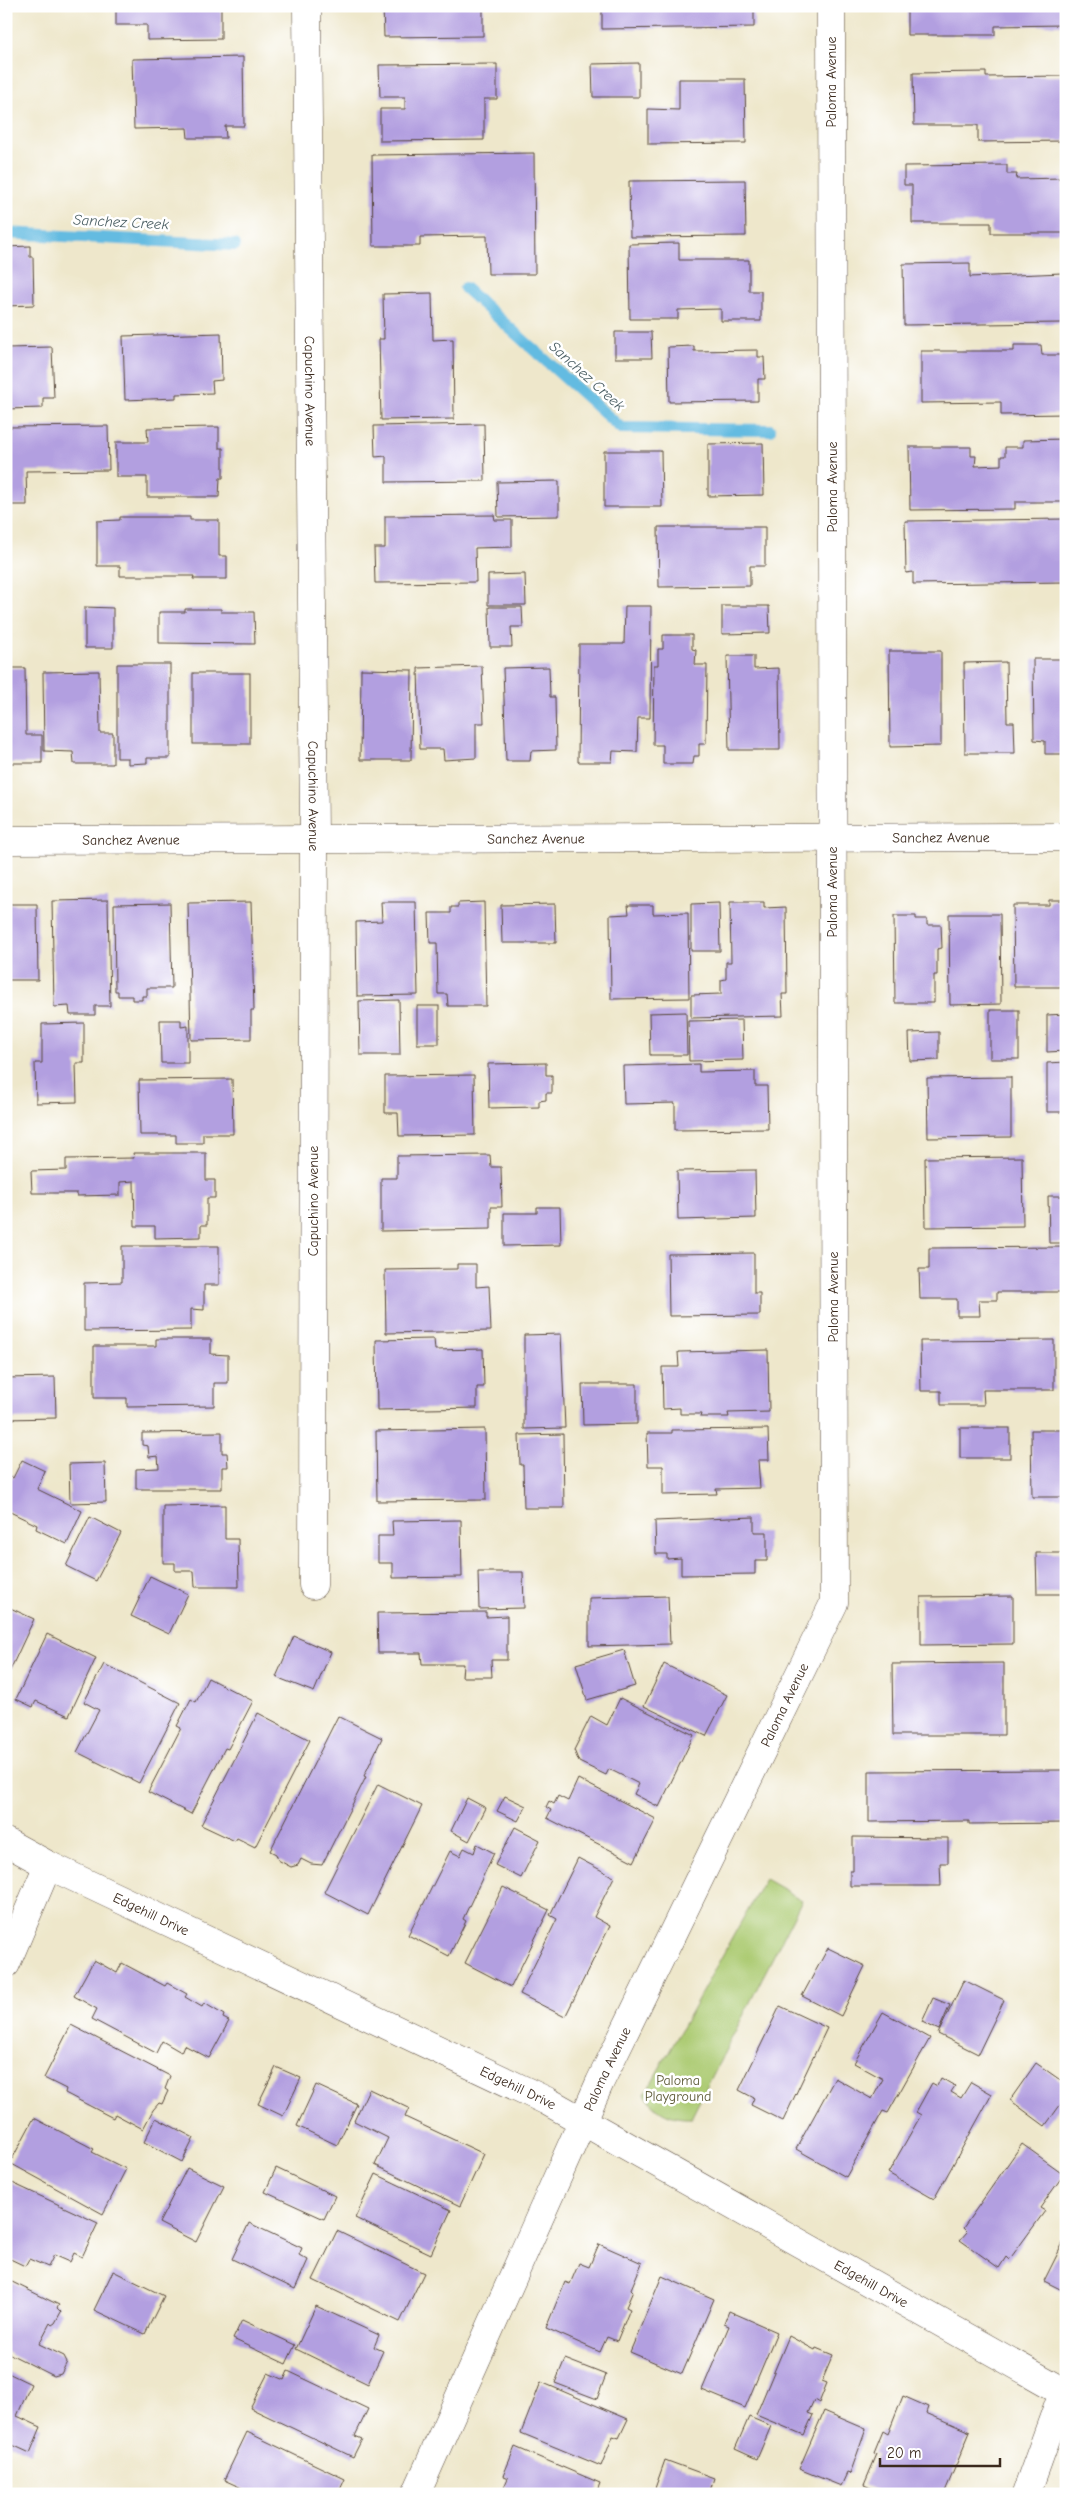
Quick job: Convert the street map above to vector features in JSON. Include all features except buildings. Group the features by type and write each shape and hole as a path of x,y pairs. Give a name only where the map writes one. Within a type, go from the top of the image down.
{"street":[{"name":"Capuchino Avenue","path":"307,6 314,839 312,1585"},
{"name":"Paloma Avenue","path":"416,2494 582,2120 834,1603 831,6"},
{"name":"Sanchez Avenue","path":"6,840 1066,837"},
{"name":"Edgehill Drive","path":"6,1842 48,1865 547,2101 1064,2392"},
{"path":"6,1964 48,1865"},
{"path":"1026,2494 1064,2392"}],"green space":[{"name":"Paloma Playground","path":"765,1879 802,1900 691,2118 677,2117 664,2113 645,2094"}],"waterway":[{"name":"Sanchez Creek","path":"6,233 235,245"},
{"name":"Sanchez Creek","path":"465,288 621,428 770,430"}]}
